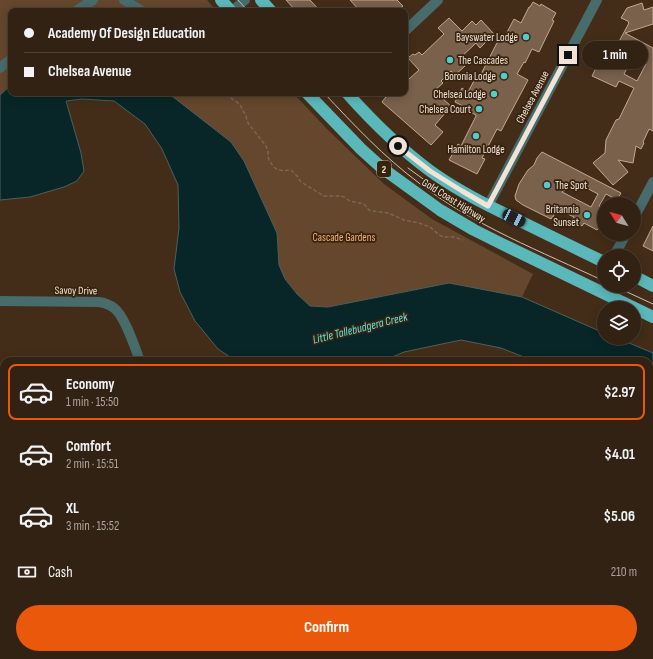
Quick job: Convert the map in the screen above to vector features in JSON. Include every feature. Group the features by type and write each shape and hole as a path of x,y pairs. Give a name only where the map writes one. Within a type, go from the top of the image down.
{"highway":[{"path":"221,0 229,8"},
{"path":"261,0 268,8"},
{"name":"Gold Coast Highway","path":"310,96 361,149 382,168 440,210 474,230 653,317"},
{"name":"Gold Coast Highway","path":"350,96 385,134 446,182 488,206 597,259"},
{"path":"641,280 653,286"}],"street":[{"path":"81,8 93,0"},
{"path":"124,0 137,8"},
{"path":"236,8 245,0"},
{"path":"408,28 438,0"},
{"name":"Chelsea Avenue","path":"488,206 597,0"},
{"path":"0,68 8,61"},
{"path":"641,205 653,182"},
{"name":"Savoy Drive","path":"0,301 99,302 108,304 115,308 123,320 138,357"}],"path":[{"path":"230,96 240,106 248,123 266,146 269,160 272,166 276,169 292,171 301,182 324,196 341,196 350,201 364,204 369,210 388,213 404,220 419,223 430,228 443,237 454,237 463,240"}],"green space":[{"path":"0,0 207,0 214,8 8,8 8,88 0,95"},
{"name":"Cascade Gardens","path":"170,96 296,96 327,129 384,184 432,219 533,274 522,297 449,283 328,307 310,306 297,294 285,279 279,265 277,233"}],"water":[{"name":"Little Tallebudgera Creek","path":"8,88 8,96 172,96 231,142 244,161 277,233 279,265 285,279 297,294 310,306 328,307 449,283 522,297 597,330 597,345 634,345 653,353 653,357 524,357 501,348 461,340 404,352 392,357 230,357 218,349 195,321 180,292 174,269 179,228 178,185 162,149 145,124 114,101 82,99 66,101 81,153 84,171 77,181 64,187 30,197 0,200 0,95"}],"building":[{"path":"286,0 310,0 317,8 293,8"},
{"path":"350,0 397,0 403,6 401,8 357,8"},
{"path":"533,2 540,6 541,4 556,13 552,20 554,21 539,52 532,49 525,63 524,62 517,74 528,80 501,131 497,129 482,158 485,159 477,174 449,160 458,144 461,146 476,116 466,110 467,108 455,102 462,88 468,92 476,77 479,78 499,39 502,42 514,19 521,23"},
{"path":"642,3 644,10 653,7 653,24 625,33 653,48 653,131 649,129 641,149 636,146 633,163 618,160 628,172 613,185 593,163 605,153 606,140 616,120 619,119 634,88 619,81 616,87 592,76 598,64 600,66 611,45 616,47 629,23 621,18 627,8","holes":["633,57 646,64 637,81 624,74"]},
{"path":"449,18 462,31 472,21 476,25 481,20 494,34 480,48 476,43 459,59 465,66 455,75 451,71 441,81 443,83 434,91 451,106 435,125 443,132 431,145 382,102 387,96 408,96 408,78 409,79 419,70 408,58 419,52 422,55 444,34 438,28"},
{"path":"542,152 621,193 619,197 612,197 606,194 604,197 597,197 597,230 584,223 582,226 572,220 574,217 557,209 551,219 516,200 515,196 519,184 528,170 534,165","holes":["575,182 598,194 591,207 562,192"]},
{"path":"653,226 653,251 643,246"}],"tram line":[{"path":"238,0 245,8"},
{"path":"327,96 381,152 440,198 508,237 597,278"},
{"path":"408,168 437,189"},
{"path":"629,293 653,304"}],"place":[{"name":"Bayswater Lodge","path":"526,37"},
{"name":"The Cascades","path":"450,60"},
{"name":"Boronia Lodge","path":"504,76"},
{"name":"Chelsea Lodge","path":"494,94"},
{"name":"Chelsea Court","path":"479,109"},
{"name":"Hamilton Lodge","path":"476,136"},
{"name":"The Spot","path":"547,185"},
{"name":"Britannia Sunset","path":"587,215"}],"route":[{"path":"398,146 430,171 488,206 568,55"}]}
